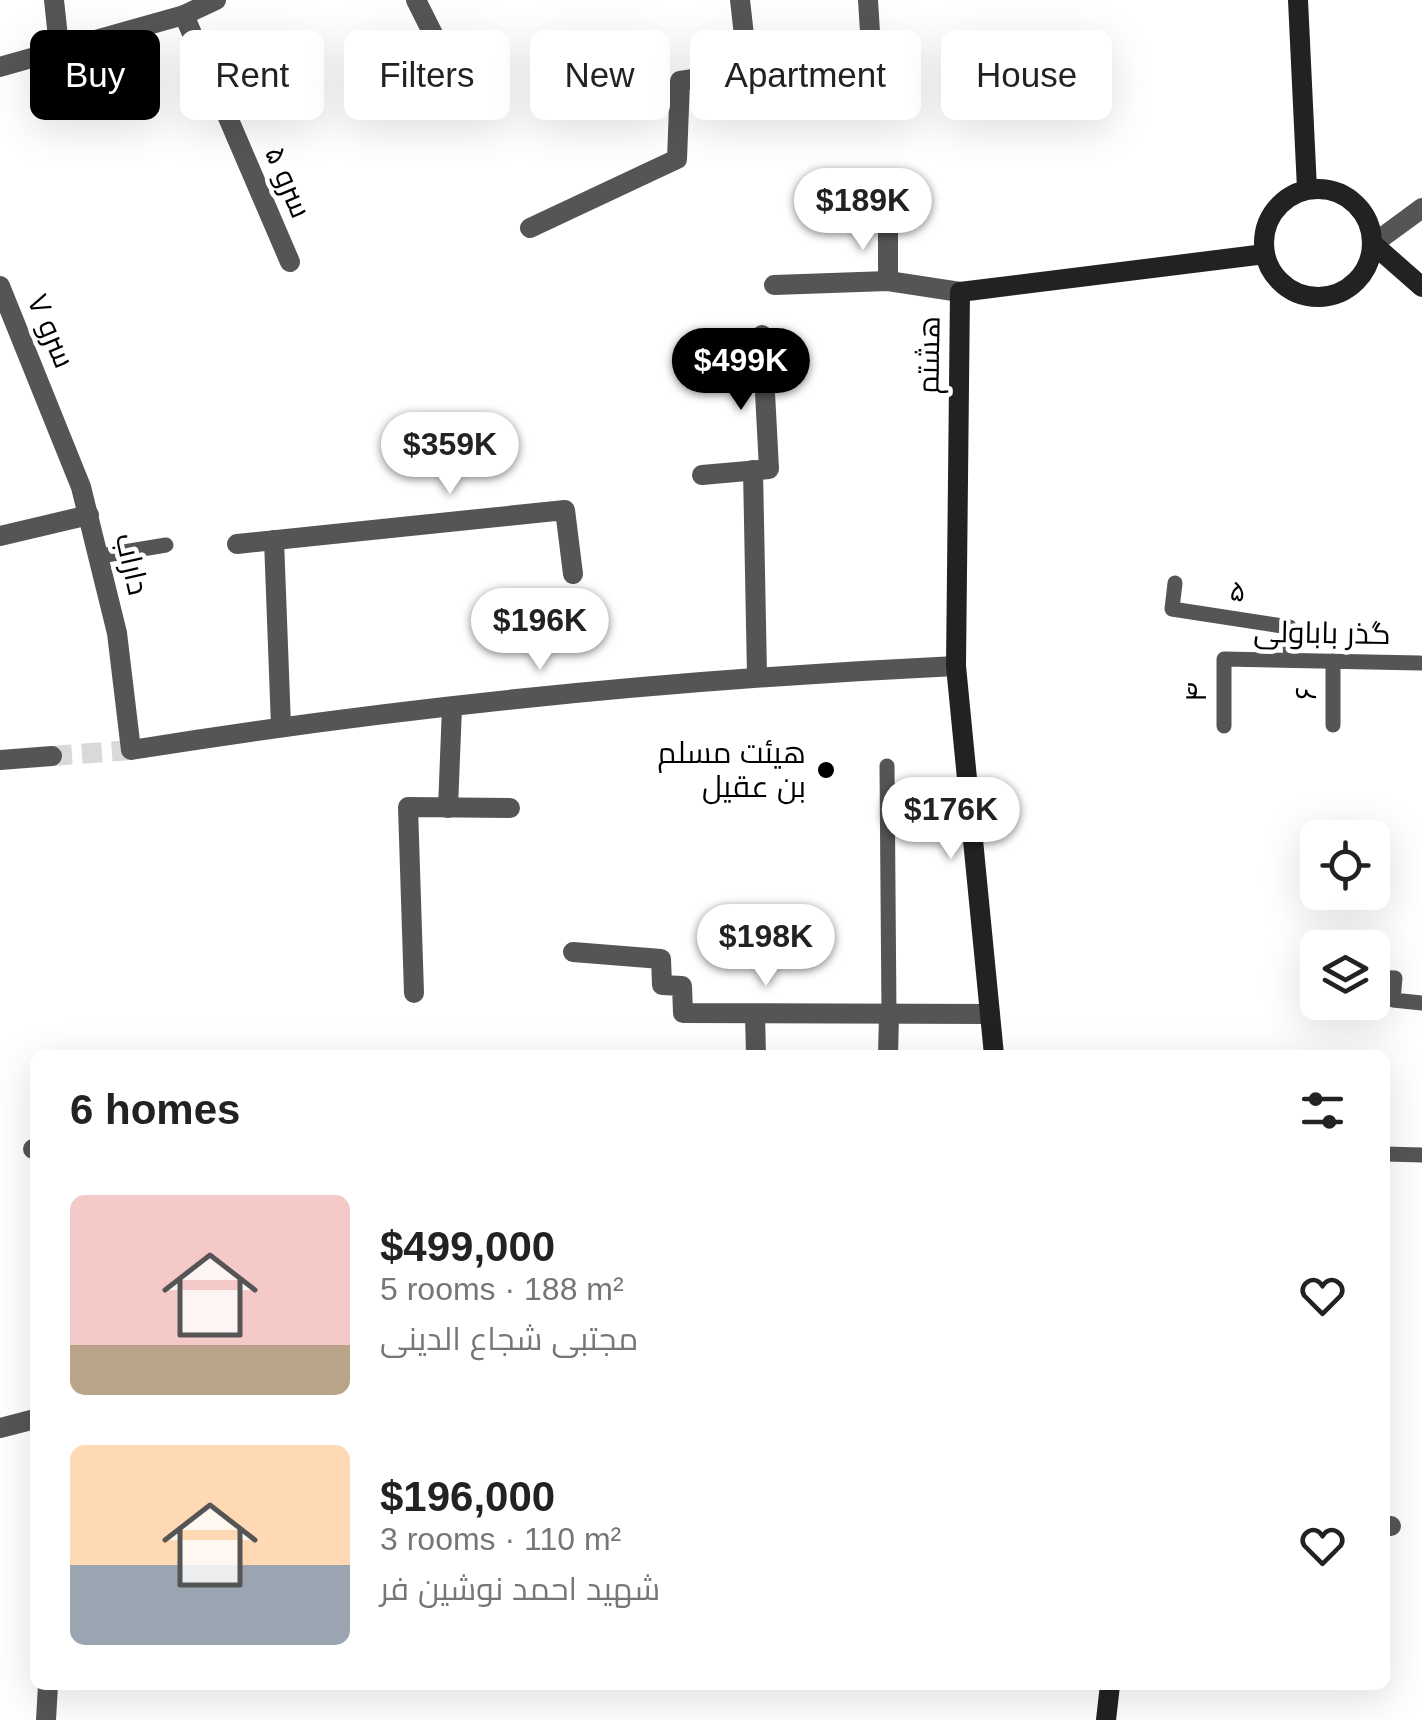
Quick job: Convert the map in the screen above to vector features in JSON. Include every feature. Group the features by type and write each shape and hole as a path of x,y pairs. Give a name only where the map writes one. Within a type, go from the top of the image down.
{"street":[{"path":"54,0 57,30"},
{"path":"125,30 184,15 216,0"},
{"path":"416,0 430,30"},
{"path":"530,228 677,159 680,81 748,71 740,0"},
{"path":"868,0 870,30"},
{"path":"1298,0 1307,190"},
{"name":"سرو ۵","path":"184,15 290,262"},
{"path":"0,67 30,57"},
{"path":"1422,208 1373,244 1357,280 1336,294 1323,296 1286,286 1265,254 1264,237 1278,206 1307,190 1321,188 1347,197 1366,217 1373,244 1422,287"},
{"path":"888,225 888,281"},
{"name":"هشتم","path":"994,1050 956,666 960,292 1265,254"},
{"path":"774,285 888,281 960,292"},
{"name":"سرو ۷","path":"0,286 47,398"},
{"path":"702,475 769,470 762,335"},
{"name":"داراب","path":"47,398 100,556 117,633 131,750 280,726"},
{"path":"753,470 757,675"},
{"path":"237,544 566,510 573,574"},
{"path":"0,536 89,515"},
{"path":"274,540 280,726 757,675 956,666"},
{"path":"448,808 452,707"},
{"path":"0,760 52,756"},
{"path":"414,993 408,807 510,808"},
{"path":"573,952 661,959 662,985 682,986 683,1014 990,1014"},
{"path":"756,1014 756,1050"},
{"path":"888,1050 889,1014"},
{"path":"0,1428 30,1420"},
{"path":"46,1720 48,1690"},
{"path":"1106,1720 1109,1690"}],"lane":[{"path":"100,556 166,544"},
{"name":"۵","path":"1175,583 1172,609 1289,626 1290,660"},
{"name":"گذر باباولی","path":"1224,659 1420,663"},
{"name":"۴","path":"1224,659 1224,726"},
{"name":"۶","path":"1333,661 1333,726"},
{"path":"887,766 889,1014"},
{"path":"1390,978 1395,978 1393,1000 1422,1003"},
{"path":"1390,1154 1422,1155"}],"tunnel":[{"path":"52,756 131,750"}],"place":[{"name":"هیئت مسلم بن عقیل","path":"826,770"}]}
